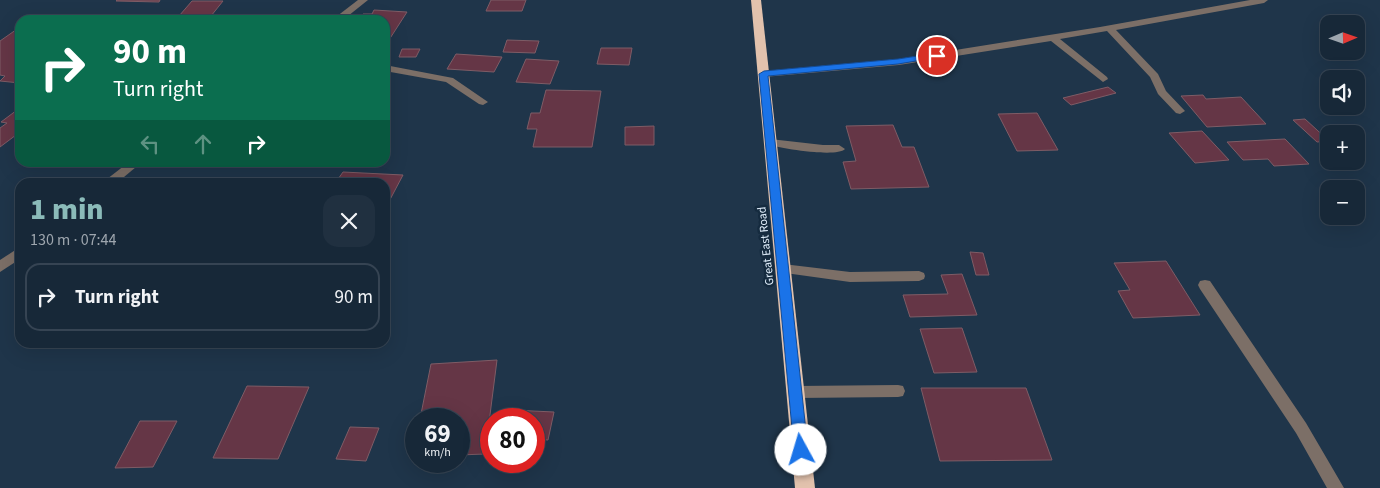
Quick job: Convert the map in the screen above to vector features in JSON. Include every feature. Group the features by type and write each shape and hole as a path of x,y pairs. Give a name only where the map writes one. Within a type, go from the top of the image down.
{"highway":[{"name":"Great East Road","path":"756,0 805,488"}],"street":[{"path":"343,15 364,0"},
{"path":"764,74 898,62 1109,28 1261,0"},
{"path":"1109,28 1154,76 1162,92 1180,111"},
{"path":"1052,37 1103,79"},
{"path":"390,69 449,80 483,102"},
{"path":"770,142 822,149 839,149"},
{"path":"116,178 130,167"},
{"path":"0,267 15,256"},
{"path":"783,269 850,277 919,276"},
{"path":"1205,285 1301,428 1336,488"},
{"path":"796,392 898,391"}],"building":[{"path":"117,0 160,0 159,2"},
{"path":"491,0 526,0 522,11 486,11"},
{"path":"192,1 223,1 212,15 180,15"},
{"path":"374,10 407,12 390,38 390,15 362,15 372,14"},
{"path":"15,30 15,82 0,81 5,76 0,75 0,41"},
{"path":"507,40 539,41 535,53 503,52"},
{"path":"601,48 632,48 629,65 597,64"},
{"path":"402,49 420,49 416,57 399,57"},
{"path":"456,54 502,57 494,72 447,69"},
{"path":"526,59 559,61 550,84 516,82"},
{"path":"1108,87 1116,93 1071,105 1063,98"},
{"path":"546,90 601,91 592,147 533,147 537,129 527,129 531,113 540,113"},
{"path":"1203,95 1206,99 1241,97 1266,124 1207,127 1181,96"},
{"path":"15,112 15,136 0,147 0,128 7,123 1,122"},
{"path":"1037,113 1058,150 1017,151 998,114"},
{"path":"1305,119 1320,133 1320,142 1317,142 1293,120"},
{"path":"893,125 902,147 914,147 929,187 851,189 843,162 856,161 846,126"},
{"path":"654,126 654,145 625,145 625,127"},
{"path":"1202,131 1229,160 1195,163 1169,133"},
{"path":"1285,139 1309,164 1274,166 1268,159 1243,160 1227,142"},
{"path":"343,172 403,175 390,200 390,178 339,178"},
{"path":"970,252 983,253 989,275 976,275"},
{"path":"1166,261 1200,315 1133,318 1118,291 1130,290 1114,263"},
{"path":"962,274 977,315 910,317 903,295 948,294 941,275"},
{"path":"962,328 977,372 934,373 920,329"},
{"path":"497,360 491,408 480,408 480,454 470,455 470,408 422,408 431,364"},
{"path":"247,386 309,387 278,459 213,458"},
{"path":"921,388 1026,388 1052,460 940,461"},
{"path":"545,412 554,412 548,440 545,440"},
{"path":"140,421 177,421 153,467 115,468"},
{"path":"350,427 379,428 366,461 336,459"}],"route":[{"path":"801,450 764,74 898,62 937,56"}]}
